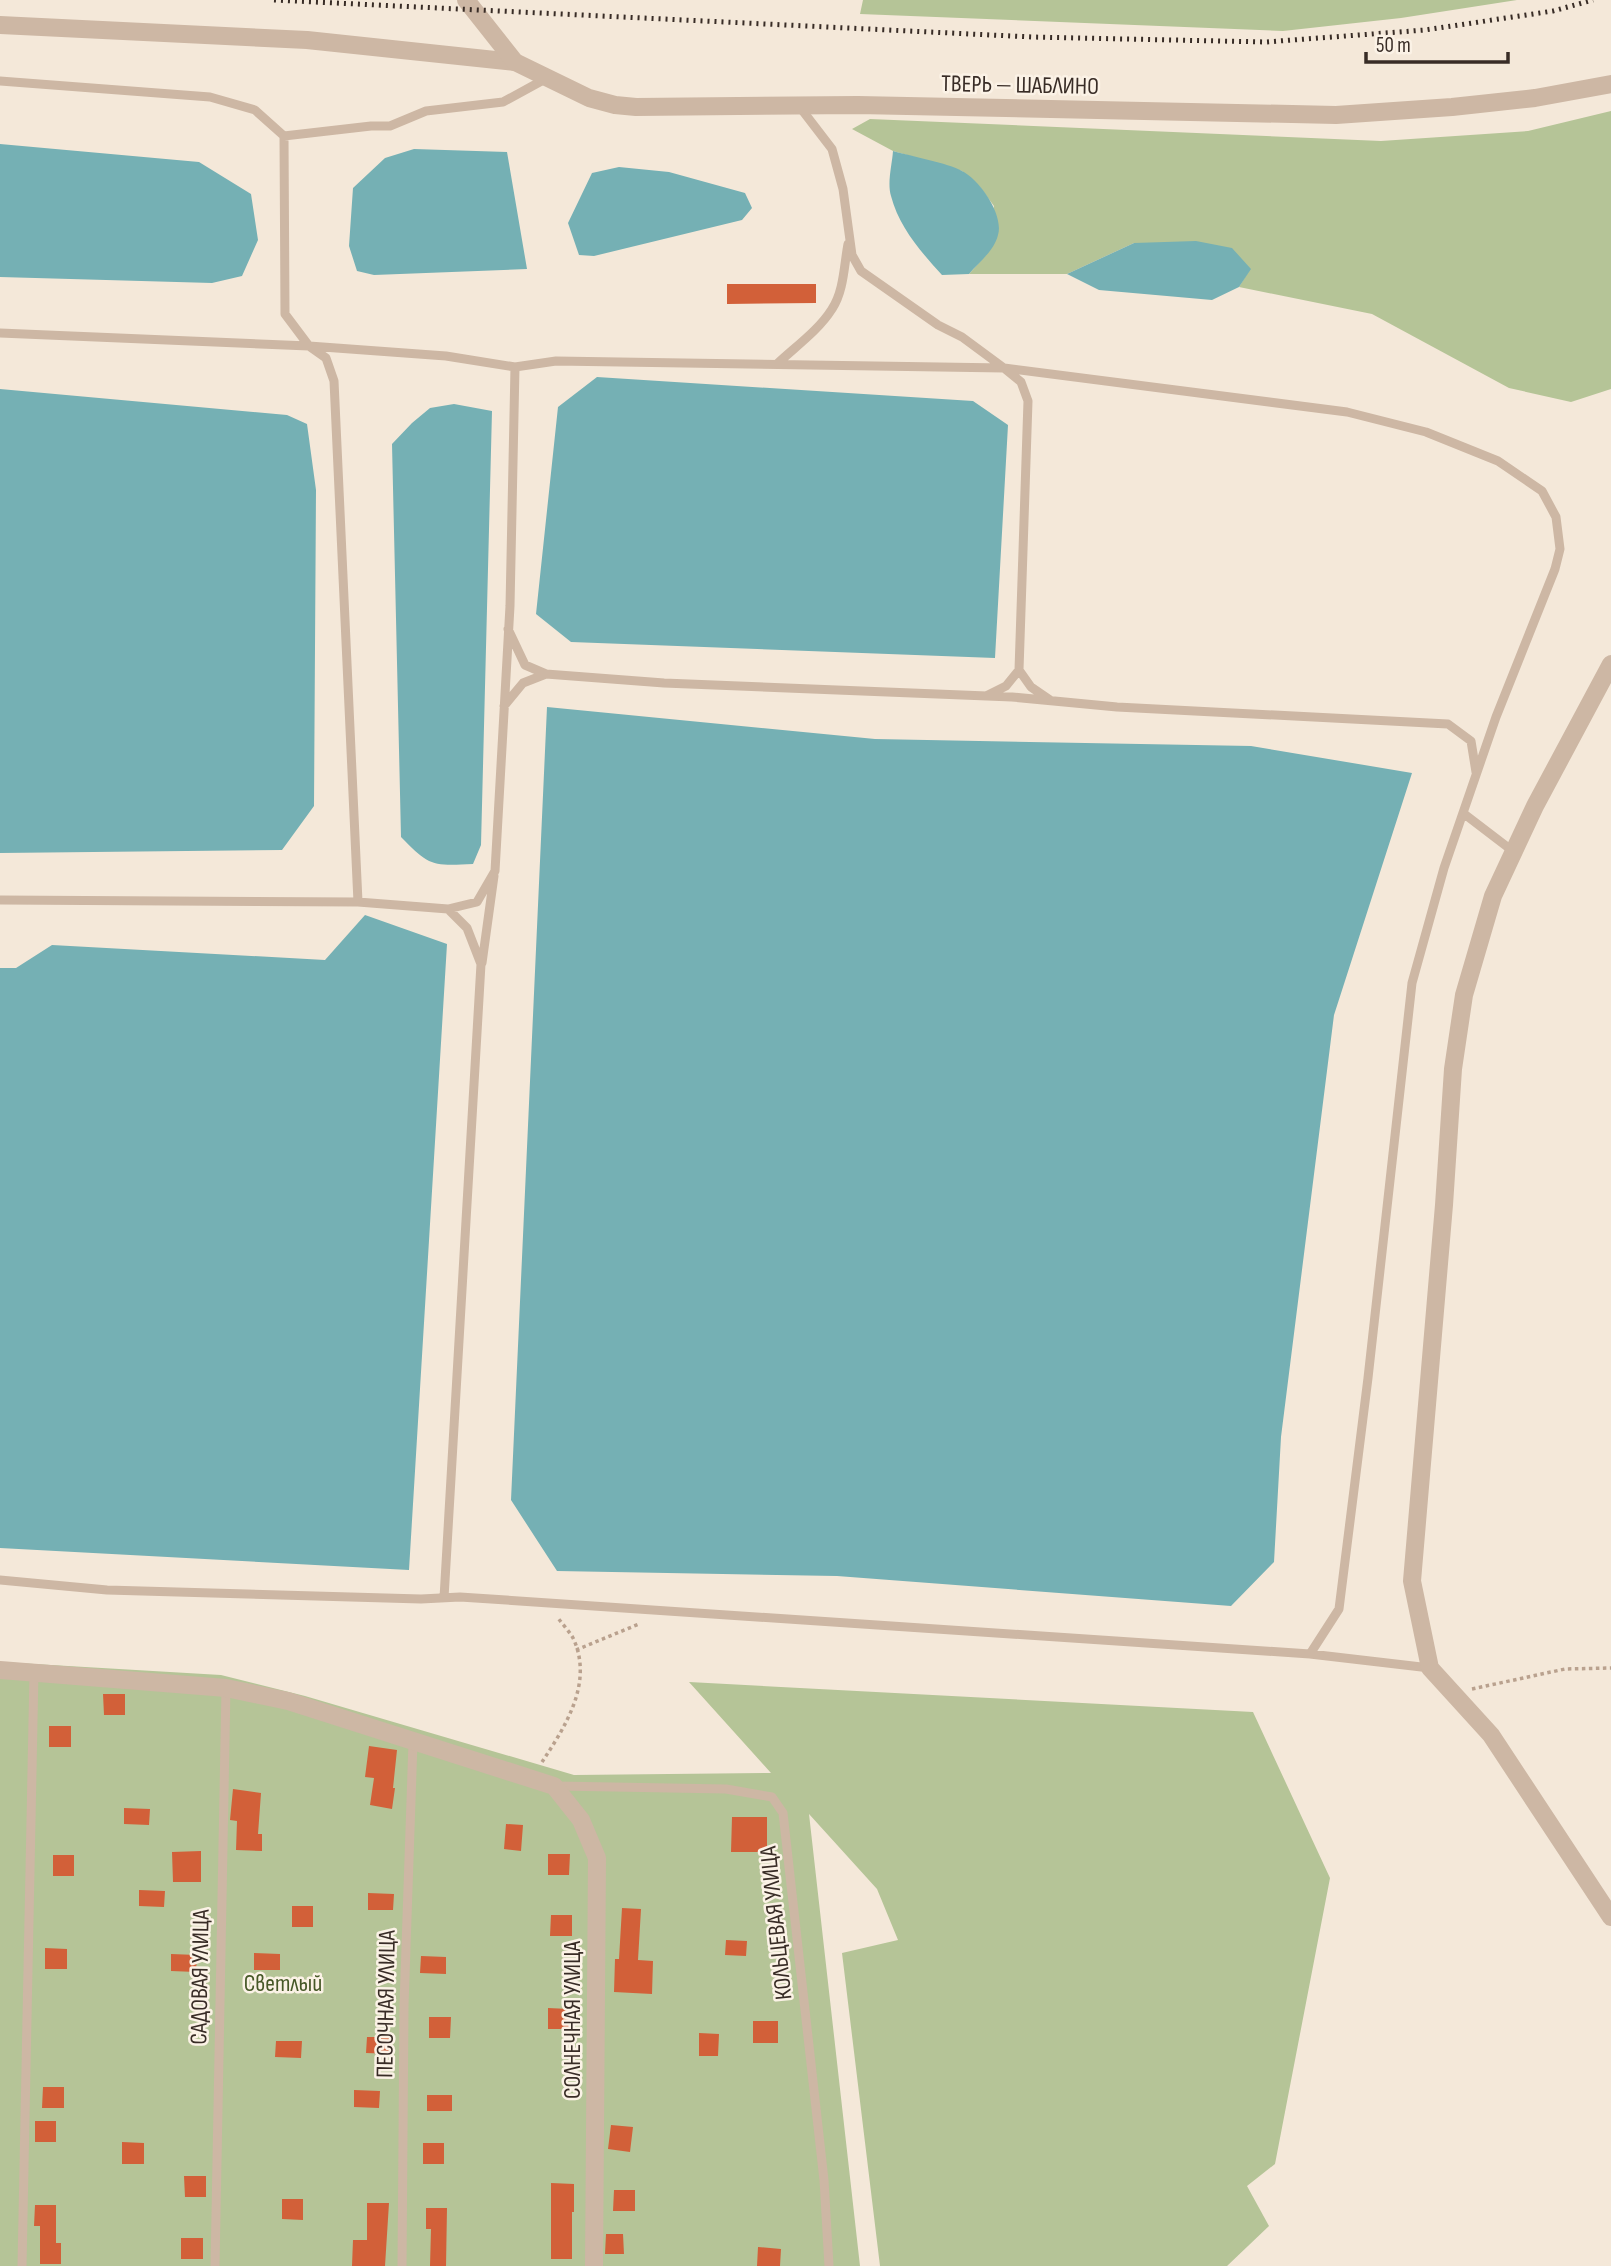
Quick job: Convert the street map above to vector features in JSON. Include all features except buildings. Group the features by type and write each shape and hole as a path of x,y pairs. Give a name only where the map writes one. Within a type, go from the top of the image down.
{"street":[{"name":"ТВЕРЬ — ШАБЛИНО","path":"466,0 515,62 589,98 615,105 690,108 858,105 1335,115 1452,107 1546,96 1611,84"},
{"path":"0,25 307,40 515,62"},
{"path":"1611,664 1535,806 1493,896 1464,995 1453,1069 1412,1581 1430,1668 1491,1735 1611,1917"},
{"path":"0,1670 226,1688 288,1701 554,1786"},
{"name":"СОЛНЕЧНАЯ УЛИЦА","path":"554,1786 582,1820 597,1858 594,2266"}],"lane":[{"path":"284,136 390,126 426,111 503,102 547,78"},
{"path":"0,81 210,97 255,110 284,136 285,314 309,346 326,358 334,381 358,902"},
{"path":"799,106 832,149 842,189 852,255 861,271 1004,368 1021,382 1028,401 1018,670 1006,686 986,696"},
{"path":"777,364 808,337 833,308 842,282 849,235"},
{"path":"0,333 309,346 446,356 515,367 556,361 1004,368 1347,412 1426,432 1498,461 1542,491 1556,517 1560,549 1555,569 1476,774 1444,868 1412,983 1339,1609 1311,1654"},
{"path":"444,1598 481,964 495,871 508,629 515,367"},
{"path":"508,629 525,664 546,674 664,683 986,696 1117,707 1448,724 1471,741 1476,774"},
{"path":"1018,670 1031,687 1051,701"},
{"path":"503,708 523,683 546,674"},
{"path":"1463,813 1514,852"},
{"path":"0,900 358,902 448,909 477,902 495,871"},
{"path":"448,909 467,928 481,964"},
{"path":"0,1580 107,1590 547,1603 1311,1654 1430,1668"},
{"path":"22,2266 34,1672"},
{"name":"САДОВАЯ УЛИЦА","path":"215,2266 226,1688"},
{"name":"ПЕСОЧНАЯ УЛИЦА","path":"402,2266 404,2007 413,1742"},
{"name":"КОЛЬЦЕВАЯ УЛИЦА","path":"554,1786 726,1788 772,1797 783,1813 824,2180 829,2266"}],"path":[{"path":"531,1779 566,1725 582,1676 574,1640 547,1603"},
{"path":"576,1650 671,1611"},
{"path":"1453,1693 1565,1669 1611,1668"}],"green space":[{"path":"863,0 1517,0 1401,18 1283,31 860,14"},
{"path":"1611,111 1611,389 1571,402 1509,388 1372,314 1239,287 1250,269 1134,243 1067,274 969,274 986,255 994,206 980,187 962,171 893,151 852,129 870,119 1381,141 1528,131"},
{"name":"Светлый","path":"0,1662 221,1675 305,1696 574,1775 771,1773 689,1682 1253,1712 1330,1878 1275,2164 1247,2186 1269,2226 1227,2266 880,2266 842,1953 898,1940 877,1889 809,1814 860,2266 0,2266"}],"water":[{"path":"0,144 199,162 251,194 258,240 242,276 212,283 0,277"},
{"path":"414,149 507,152 527,269 374,275 357,271 349,246 353,188 385,158"},
{"path":"893,151 962,171 976,182 989,199 997,218 998,235 990,251 969,274 942,275 905,229 890,191"},
{"path":"619,167 669,172 745,193 752,208 742,220 594,256 579,255 568,223 592,173"},
{"path":"1196,241 1232,248 1251,269 1239,287 1212,300 1099,290 1067,274 1134,243"},
{"path":"597,377 973,401 1008,425 995,658 571,642 536,614 558,407"},
{"path":"0,389 287,415 307,424 316,490 314,806 282,850 0,853"},
{"path":"454,404 492,411 481,845 473,864 448,865 425,859 401,837 392,444 430,408"},
{"path":"547,707 875,739 1251,746 1412,773 1334,1015 1281,1437 1274,1562 1231,1606 837,1576 557,1571 511,1500"},
{"path":"365,915 447,944 409,1570 0,1548 0,968 16,968 52,945 325,960"}],"railway":[{"path":"274,0 1032,37 1266,42 1425,30 1553,11 1593,0"}]}
